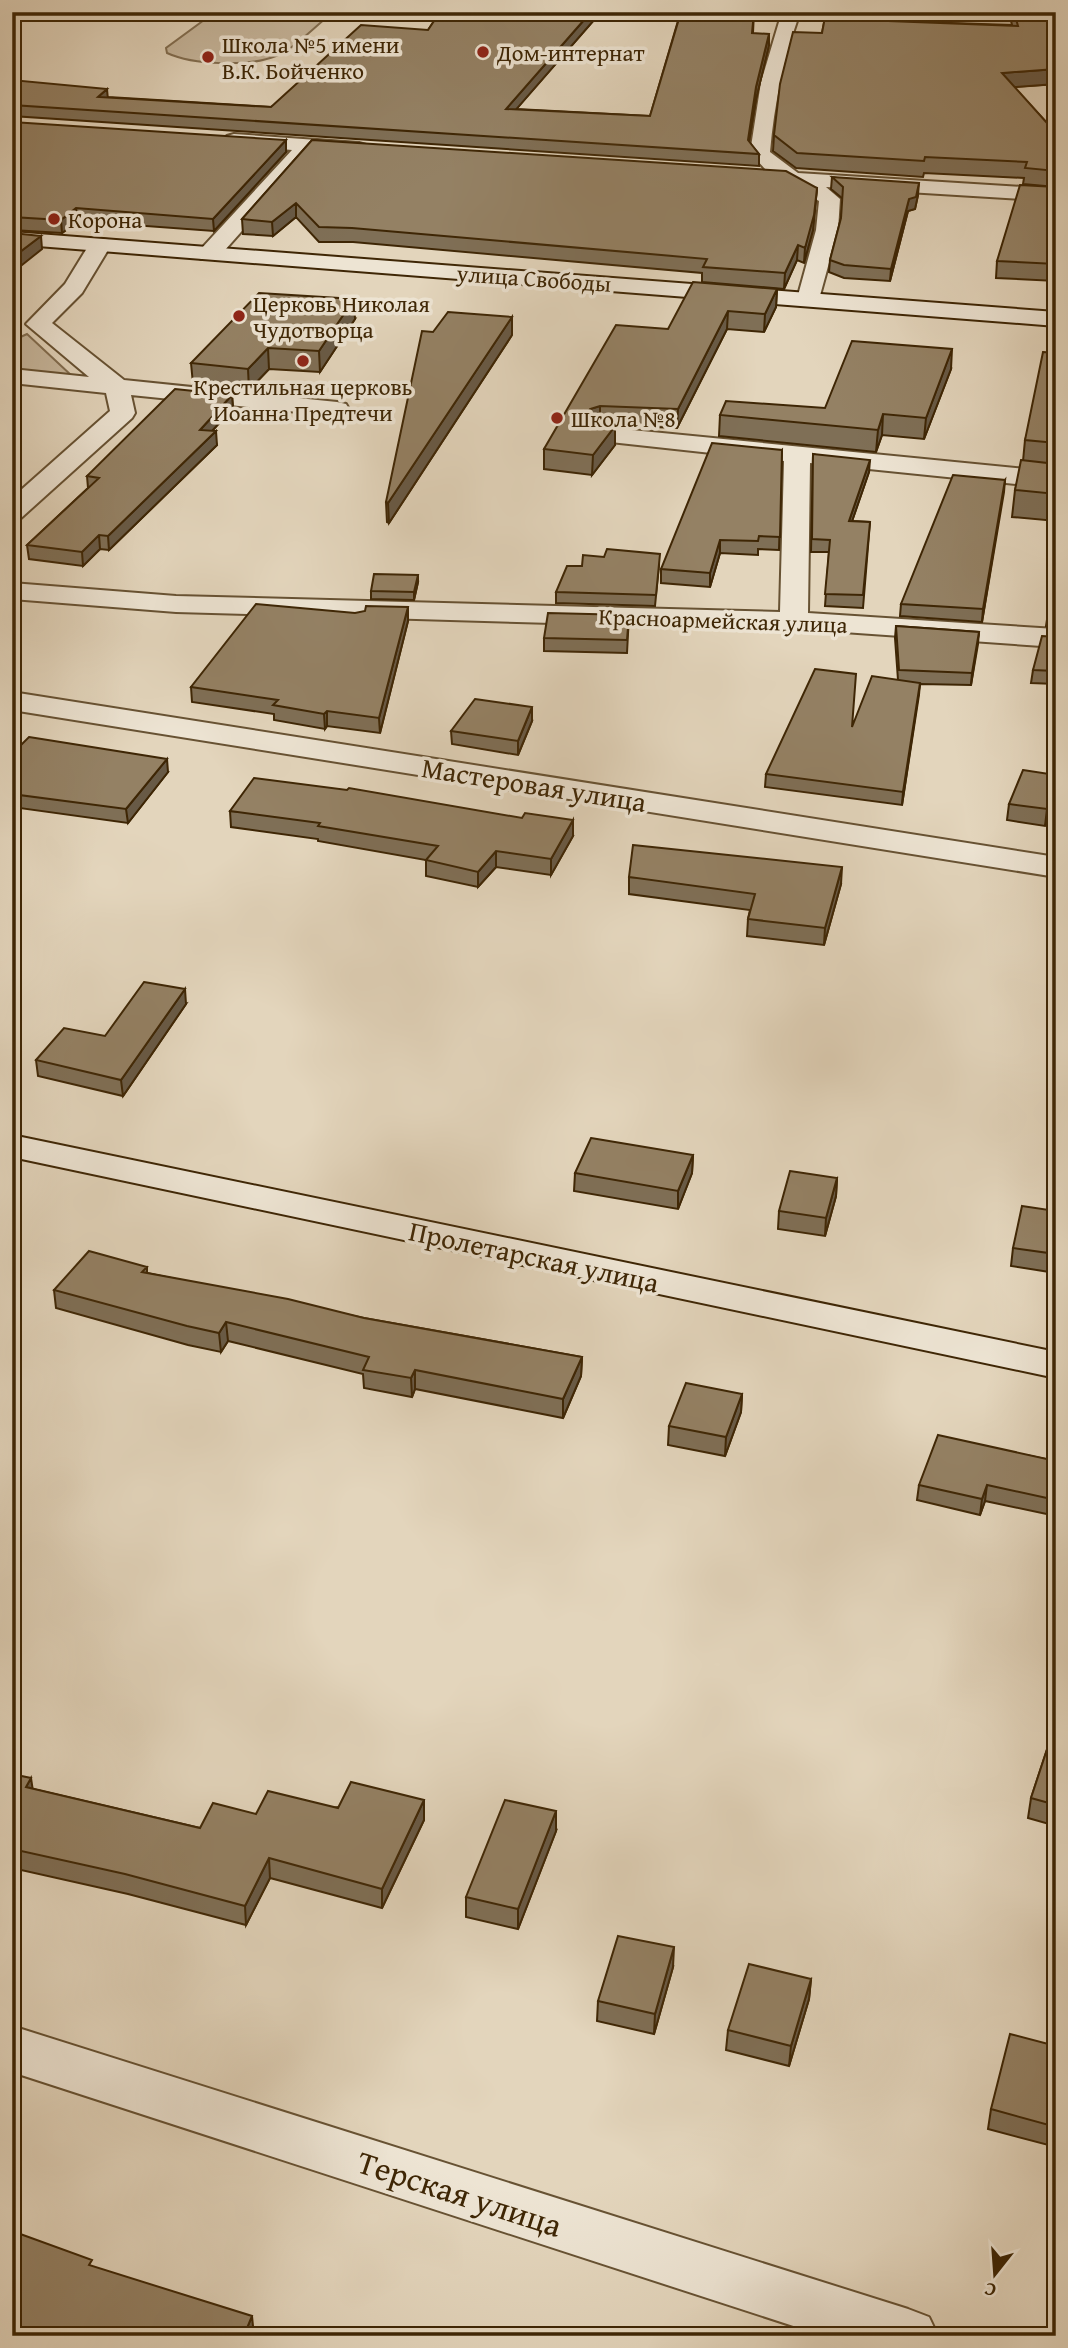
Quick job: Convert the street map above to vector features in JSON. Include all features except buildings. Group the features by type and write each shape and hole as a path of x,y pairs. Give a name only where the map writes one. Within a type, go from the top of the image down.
{"street":[{"path":"791,12 776,54 766,99 760,153 769,166 789,179 816,188 830,199 827,230 808,299"},
{"path":"214,139 372,150"},
{"path":"209,254 307,145"},
{"path":"733,175 1056,195"},
{"name":"улица Свободы","path":"12,238 1056,319"},
{"path":"12,512 123,413 116,386 30,327 74,288 100,245"},
{"path":"12,376 337,409"},
{"path":"601,435 1056,480"},
{"path":"794,621 797,454"},
{"name":"Красноармейская улица","path":"12,591 176,604 794,621 1056,638"},
{"name":"Мастеровая улица","path":"12,701 1056,867"},
{"name":"Пролетарская улица","path":"12,1146 1056,1365"},
{"name":"Терская улица","path":"12,2049 908,2336"}],"shaded area":[{"path":"215,12 333,12 290,48 265,60 206,62 167,53 166,48"},
{"path":"927,12 1031,12 1034,32 928,30"},
{"path":"27,334 72,376 12,370 12,341"}],"place":[{"name":"Дом-интернат","path":"483,52"},
{"name":"Школа №5 имени В.К. Бойченко","path":"208,57"},
{"name":"Корона","path":"54,219"},
{"name":"Церковь Николая Чудотворца","path":"239,316"},
{"name":"Крестильная церковь Иоанна Предтечи","path":"303,361"},
{"name":"Школа №8","path":"557,418"}]}
